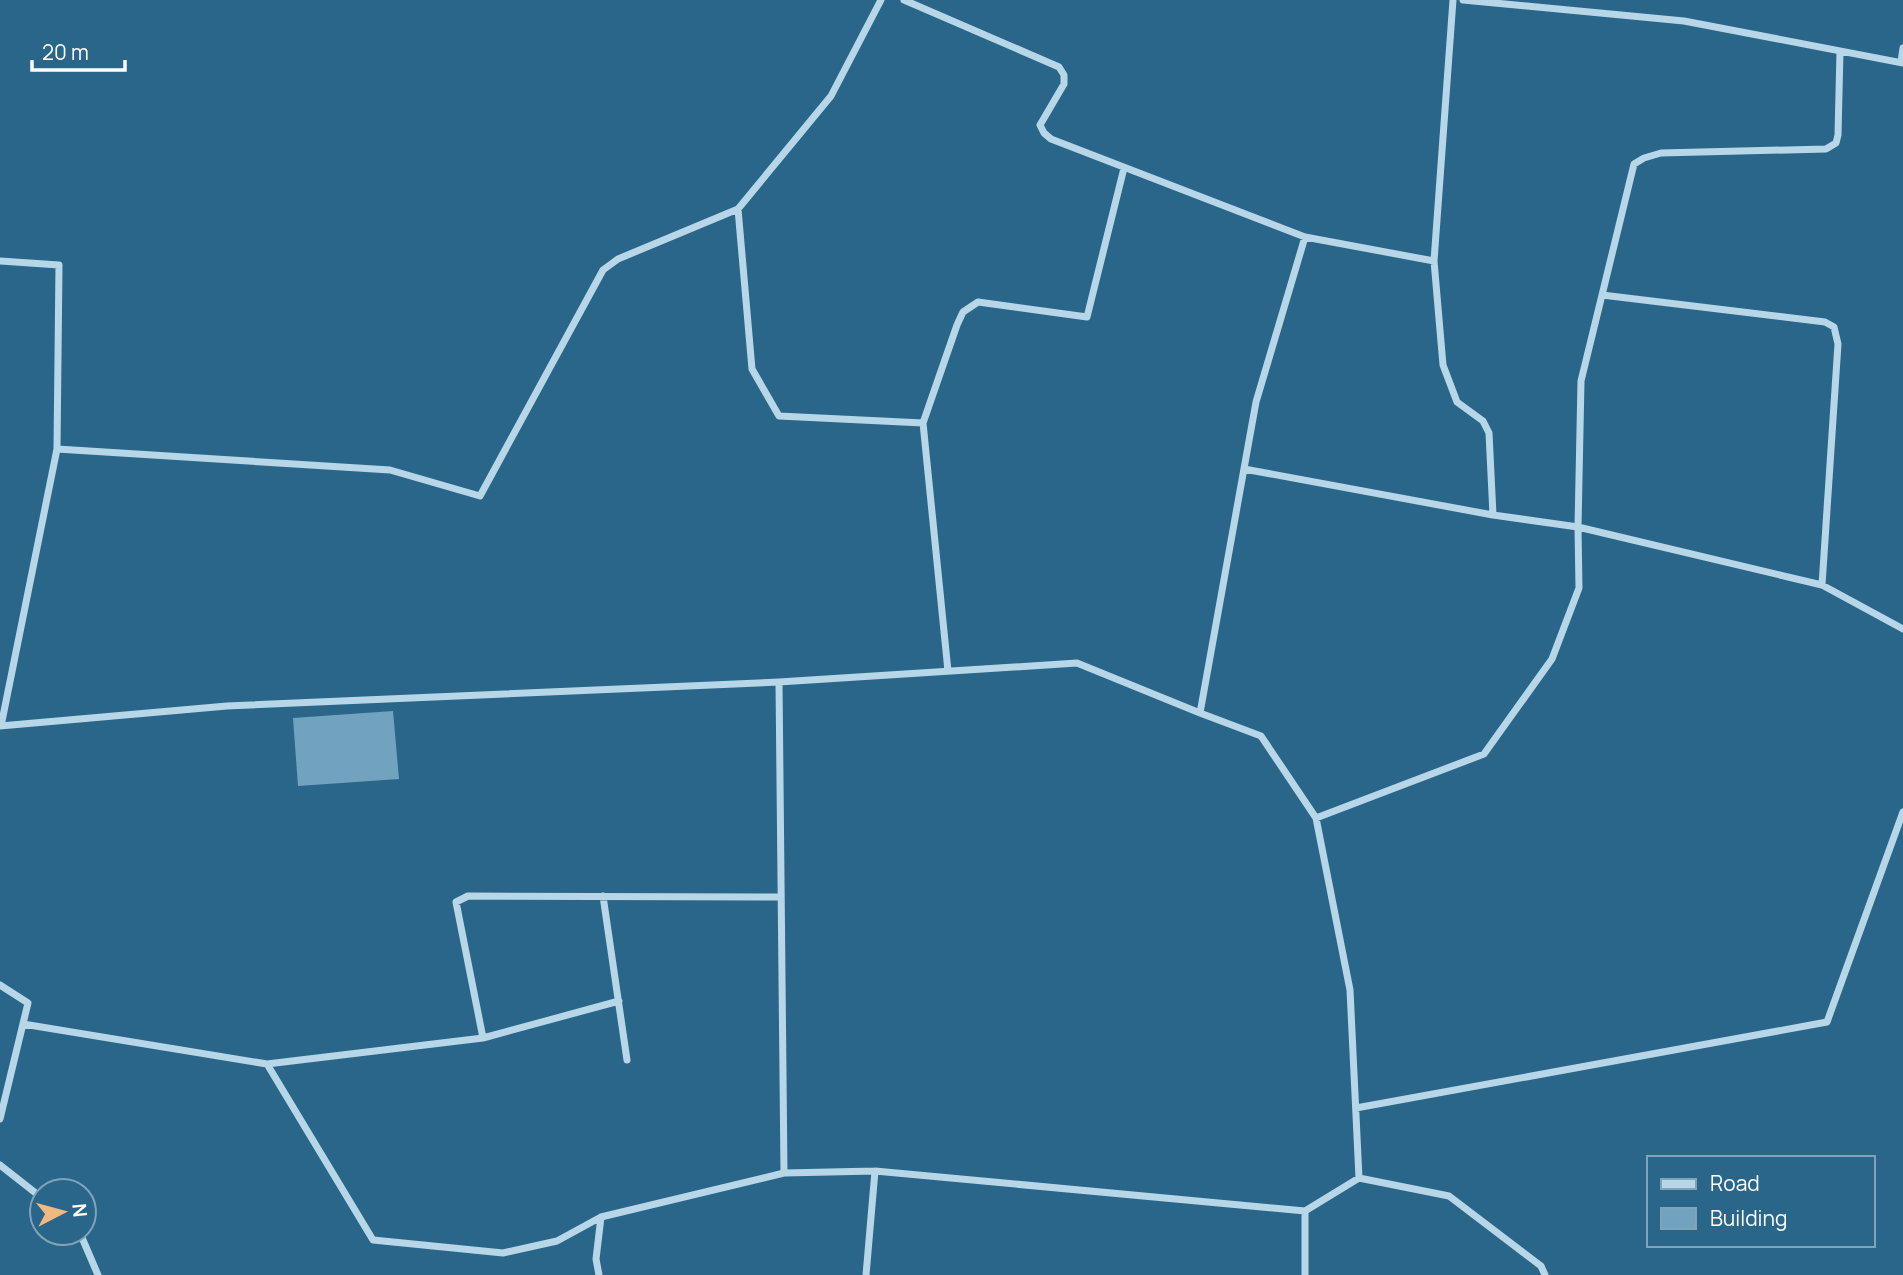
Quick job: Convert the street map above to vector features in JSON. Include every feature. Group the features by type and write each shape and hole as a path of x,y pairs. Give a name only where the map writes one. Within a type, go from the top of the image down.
{"street":[{"path":"57,449 390,470 480,496 603,270 618,259 738,209 831,96 881,0"},
{"path":"904,0 1059,67 1064,75 1064,84 1040,125 1051,139 1305,237 1434,261"},
{"path":"1453,0 1434,261 1443,365 1457,402 1483,421 1489,433 1493,515"},
{"path":"1463,0 1684,21 1902,62 1903,48"},
{"path":"1316,818 1485,754 1552,659 1579,588 1581,381 1634,164 1661,153 1826,149 1836,143 1838,135 1840,51"},
{"path":"948,671 923,423 963,312 978,302 1087,317 1124,167"},
{"path":"738,209 752,369 779,416 923,423"},
{"path":"1200,713 1256,402 1305,237"},
{"path":"0,261 59,265 57,449 0,726 227,706 779,682 1077,663 1261,736 1316,818 1350,990 1359,1178"},
{"path":"1602,295 1825,322 1834,327 1838,344 1822,585"},
{"path":"1244,469 1493,515 1578,527 1822,585 1903,629"},
{"path":"779,682 785,1173"},
{"path":"1356,1108 1828,1022 1903,812"},
{"path":"483,1038 456,902 468,896 781,897"},
{"path":"603,896 627,1060"},
{"path":"0,985 28,1003 0,1119"},
{"path":"23,1024 267,1064 483,1038 619,1001"},
{"path":"267,1064 373,1240 503,1253 557,1241 601,1217 785,1173 875,1171 1305,1212 1359,1178 1449,1196 1541,1266 1545,1275"},
{"path":"0,1165 28,1187"},
{"path":"866,1275 875,1171"},
{"path":"1305,1212 1305,1275"},
{"path":"599,1275 596,1259 601,1217"},
{"path":"86,1247 98,1275"}],"building":[{"path":"393,711 399,779 298,786 293,718"}]}
